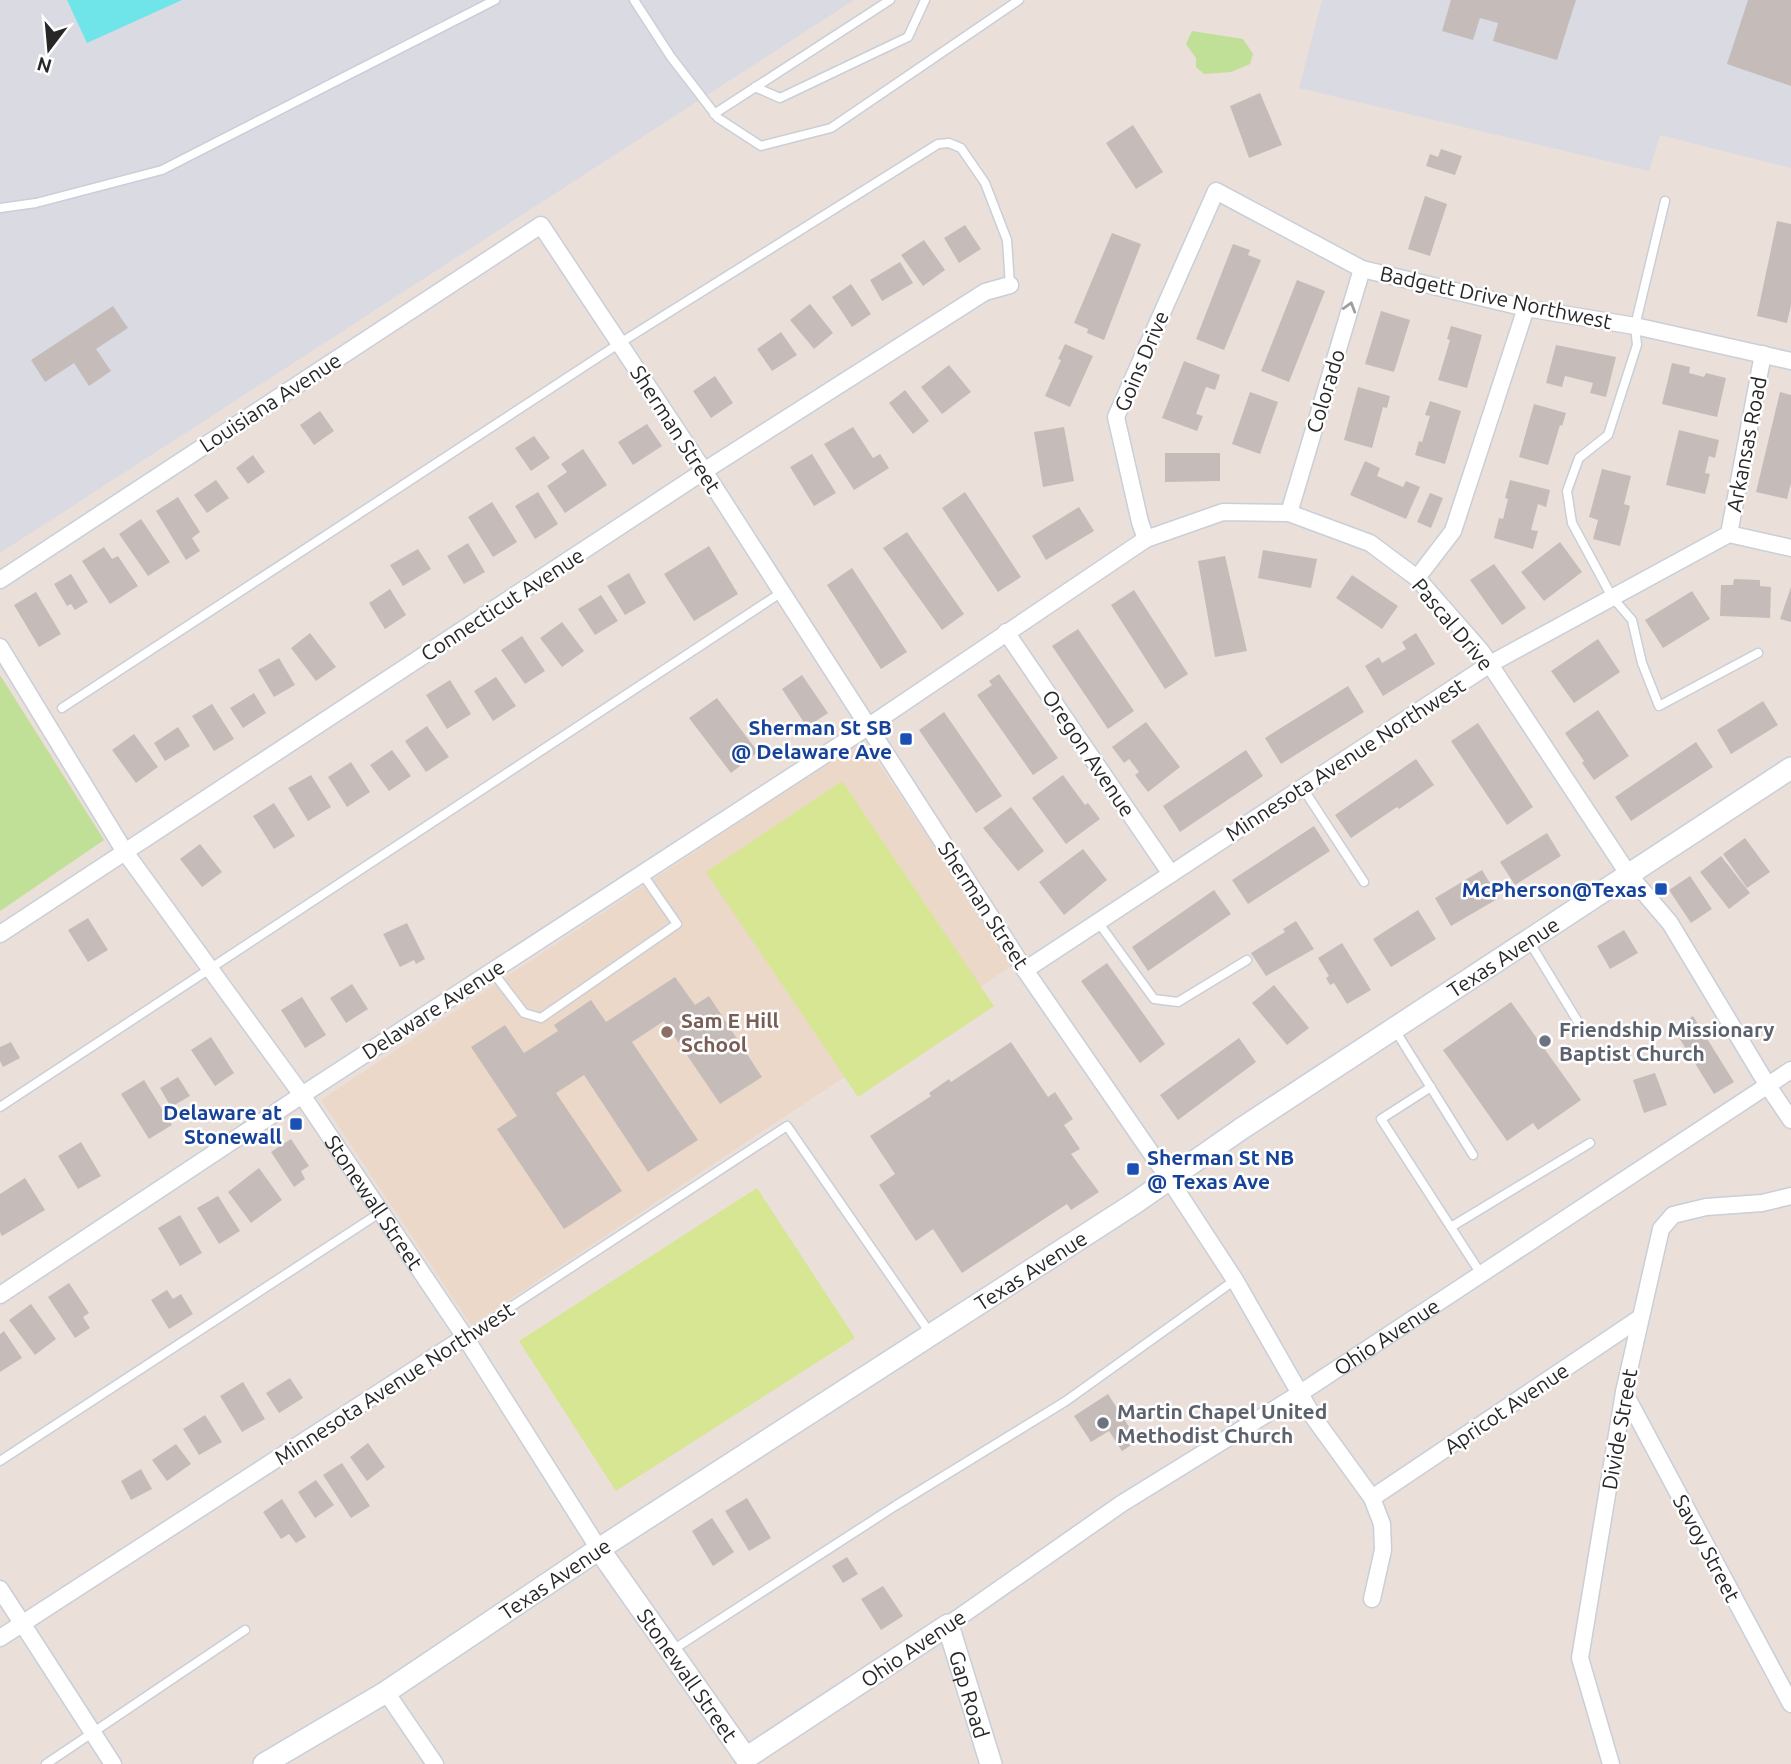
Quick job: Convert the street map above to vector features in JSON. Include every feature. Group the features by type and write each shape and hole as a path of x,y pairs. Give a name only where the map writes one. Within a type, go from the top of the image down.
{"street":[{"name":"Badgett Drive Northwest","path":"1216,191 1362,269 1526,308 1635,326 1791,360"},
{"name":"Goins Drive","path":"1146,538 1116,418 1216,191"},
{"name":"Sherman Street","path":"541,225 704,471 1026,970 1170,1179 1235,1280 1314,1418 1372,1498 1382,1524 1383,1550 1372,1599"},
{"name":"Louisiana Avenue","path":"0,580 541,225"},
{"name":"Colorado","path":"1289,513 1362,269"},
{"name":"Connecticut Avenue","path":"0,934 704,471 985,292 1010,285"},
{"path":"1417,578 1453,531 1526,308"},
{"name":"Arkansas Road","path":"1729,534 1763,354"},
{"name":"Pascal Drive","path":"869,726 1146,538 1223,512 1289,513 1370,543 1417,578 1490,664 1629,874 1670,923 1791,1120"},
{"path":"1729,534 1791,548"},
{"name":"Minnesota Avenue Northwest","path":"1026,970 1490,664 1729,534"},
{"name":"Oregon Avenue","path":"1006,632 1171,874"},
{"name":"Stonewall Street","path":"0,648 125,852 302,1094 465,1337 599,1549 671,1651 741,1761"},
{"name":"Delaware Avenue","path":"0,1295 641,872 869,726"},
{"name":"Texas Avenue","path":"264,1764 386,1692 599,1549 932,1336 1241,1129 1791,768"},
{"name":"Ohio Avenue","path":"741,1761 948,1625 1121,1504 1300,1394 1791,1070"},
{"name":"Divide Street","path":"1611,1764 1580,1658 1624,1392 1661,1229 1674,1216 1706,1207 1762,1203 1791,1196"},
{"name":"Apricot Avenue","path":"1372,1498 1640,1318"},
{"name":"Minnesota Avenue Northwest","path":"0,1639 465,1337"},
{"name":"Savoy Street","path":"1624,1392 1791,1704"},
{"path":"0,1589 113,1764"},
{"name":"Gap Road","path":"948,1625 990,1764"},
{"path":"386,1692 435,1764"}],"lane":[{"path":"0,208 36,204 162,170 495,0"},
{"path":"634,0 671,57 714,114 761,146 831,128 1019,0"},
{"path":"714,114 890,0"},
{"path":"755,87 780,98 908,37 925,0"},
{"path":"62,708 620,343 938,144 949,143 961,148 985,183 1007,240 1010,285"},
{"path":"1665,201 1635,326 1637,345 1608,435 1579,458 1567,491 1572,523 1612,597 1632,620 1642,663 1659,706 1758,653"},
{"path":"0,1108 782,592"},
{"path":"1302,787 1364,882"},
{"path":"492,971 524,1013 541,1018 677,924 641,872"},
{"path":"1098,922 1154,999 1178,1002 1247,960"},
{"path":"1528,941 1583,1030"},
{"path":"1394,1029 1473,1155"},
{"path":"1431,1087 1381,1119 1481,1274"},
{"name":"Minnesota Avenue Northwest","path":"465,1337 787,1126 932,1336"},
{"path":"1451,1227 1590,1143"},
{"path":"0,1461 381,1212"},
{"path":"671,1651 895,1506 1066,1401 1235,1280"},
{"path":"46,1764 246,1630"}],"shaded area":[{"path":"0,0 854,0 0,553"},
{"path":"1322,0 1791,0 1791,168 1660,135 1649,171 1299,88"},
{"name":"Sam E Hill School","path":"863,740 1013,965 471,1325 321,1100"}],"green space":[{"path":"1192,31 1243,39 1253,54 1250,64 1231,72 1204,74 1196,67 1196,58 1186,44"},
{"path":"0,675 104,840 0,911"},
{"path":"842,781 994,1006 858,1097 706,872"},
{"path":"757,1188 855,1338 616,1491 519,1341"}],"water":[{"path":"67,0 182,0 87,43"}],"building":[{"path":"1451,0 1576,0 1557,60 1493,41 1498,23 1480,18 1473,40 1442,31"},
{"path":"1748,0 1791,0 1791,86 1727,64"},
{"path":"1260,93 1282,145 1249,158 1230,106"},
{"path":"1133,125 1163,172 1136,189 1106,143"},
{"path":"1441,149 1462,156 1455,175 1426,166 1430,154 1438,157"},
{"path":"1425,196 1447,204 1430,256 1408,249"},
{"path":"1777,221 1791,224 1791,305 1787,323 1757,316"},
{"path":"965,225 981,249 959,263 944,238"},
{"path":"1112,233 1141,244 1104,340 1087,333 1088,329 1074,323"},
{"path":"924,240 945,270 923,286 901,255"},
{"path":"1233,244 1250,250 1248,255 1261,260 1224,350 1196,339"},
{"path":"900,262 913,283 882,301 870,280"},
{"path":"1297,280 1325,291 1289,382 1261,371"},
{"path":"851,284 871,314 852,327 832,297"},
{"path":"810,304 833,333 814,349 790,320"},
{"path":"113,306 128,328 96,349 111,371 89,386 74,363 45,382 31,360"},
{"path":"1381,311 1410,320 1394,372 1365,364"},
{"path":"1451,326 1482,335 1467,388 1438,380 1450,340 1447,339"},
{"path":"781,332 797,355 772,371 757,349"},
{"path":"1065,344 1093,356 1070,407 1045,396"},
{"path":"1556,345 1616,357 1606,397 1590,393 1593,383 1565,376 1562,387 1546,383"},
{"path":"1184,361 1220,375 1215,390 1206,387 1196,414 1203,416 1197,431 1162,418"},
{"path":"1672,363 1690,367 1689,373 1704,377 1706,373 1726,378 1717,417 1662,404"},
{"path":"949,365 971,392 942,414 921,387"},
{"path":"715,376 733,403 711,418 693,391"},
{"path":"1358,387 1390,396 1387,408 1383,407 1372,448 1344,440"},
{"path":"905,390 929,421 913,434 889,403"},
{"path":"1250,392 1278,402 1260,454 1232,444"},
{"path":"1780,392 1791,395 1791,483 1787,499 1756,492"},
{"path":"1430,401 1461,411 1445,464 1415,455 1430,416 1425,415"},
{"path":"1534,404 1566,413 1548,465 1519,457"},
{"path":"320,411 334,431 314,445 300,425"},
{"path":"647,424 662,446 633,465 618,442"},
{"path":"853,427 873,458 880,454 889,468 854,490 824,444"},
{"path":"1064,427 1074,481 1043,487 1034,432"},
{"path":"1679,430 1719,440 1715,458 1709,456 1705,473 1710,474 1705,494 1666,485"},
{"path":"534,436 550,458 531,471 515,448"},
{"path":"583,449 607,485 565,513 547,486 567,472 561,464"},
{"path":"1165,453 1220,453 1220,481 1165,482"},
{"path":"812,454 836,493 814,506 790,467"},
{"path":"253,455 265,472 248,484 236,468"},
{"path":"1365,461 1380,468 1377,476 1403,487 1406,481 1420,487 1406,519 1350,495"},
{"path":"1602,469 1631,476 1624,504 1630,506 1620,546 1593,539 1598,520 1589,517"},
{"path":"216,480 229,498 207,513 194,495"},
{"path":"1510,480 1550,490 1546,507 1538,504 1531,530 1538,531 1533,549 1494,538 1499,518 1503,519"},
{"path":"538,492 558,524 535,539 515,506"},
{"path":"965,492 1021,577 998,592 942,508"},
{"path":"1430,493 1443,498 1431,528 1417,522"},
{"path":"178,497 200,532 192,538 200,551 186,560 156,511"},
{"path":"492,502 517,542 493,557 468,517"},
{"path":"1079,507 1094,531 1046,560 1032,536"},
{"path":"141,519 170,562 148,576 119,534"},
{"path":"907,532 964,614 942,630 883,548"},
{"path":"1560,542 1582,572 1544,601 1521,572"},
{"path":"468,543 485,572 464,584 447,556"},
{"path":"709,546 738,594 694,621 664,574"},
{"path":"104,547 112,559 118,556 138,586 110,604 82,561"},
{"path":"418,549 431,569 403,586 390,565"},
{"path":"1263,550 1317,559 1311,588 1258,578"},
{"path":"1225,556 1247,651 1215,657 1198,561"},
{"path":"1494,564 1526,608 1502,625 1470,580"},
{"path":"852,568 907,652 881,669 827,585"},
{"path":"629,573 646,603 625,615 607,586"},
{"path":"71,574 88,602 75,610 71,604 67,606 54,584"},
{"path":"1352,575 1398,606 1382,629 1336,598"},
{"path":"1734,579 1760,580 1760,586 1771,587 1770,618 1720,616 1721,585 1733,585"},
{"path":"1791,587 1791,622 1780,619"},
{"path":"390,589 406,615 385,629 369,603"},
{"path":"1134,590 1188,674 1165,689 1111,605"},
{"path":"1692,591 1710,619 1663,648 1645,620"},
{"path":"36,592 61,634 39,647 14,605"},
{"path":"601,595 618,621 595,635 578,609"},
{"path":"562,622 584,651 562,667 540,638"},
{"path":"1078,629 1134,711 1108,729 1052,646"},
{"path":"310,633 336,667 316,681 291,648"},
{"path":"1416,633 1435,664 1383,696 1365,666 1379,657 1382,663 1406,649 1402,642"},
{"path":"522,636 545,671 525,684 501,650"},
{"path":"1598,639 1620,672 1574,703 1551,671"},
{"path":"279,658 295,685 274,697 258,670"},
{"path":"999,674 1058,758 1033,775 977,695 992,685 989,681"},
{"path":"802,675 828,713 807,727 782,689"},
{"path":"496,677 516,706 493,721 474,691"},
{"path":"450,680 471,714 447,729 426,695"},
{"path":"1348,686 1364,712 1281,764 1265,738"},
{"path":"254,693 266,713 243,728 230,708"},
{"path":"717,698 758,752 731,773 689,718"},
{"path":"1763,701 1778,725 1731,754 1717,730"},
{"path":"212,704 234,739 214,751 192,716"},
{"path":"1598,710 1629,756 1594,780 1565,733"},
{"path":"944,712 1002,796 976,813 919,730"},
{"path":"1146,722 1180,767 1148,792 1135,775 1139,772 1129,759 1124,763 1112,747"},
{"path":"1478,723 1533,807 1507,825 1451,741"},
{"path":"427,726 449,757 426,772 405,741"},
{"path":"178,727 190,746 165,761 154,743"},
{"path":"134,734 158,767 136,783 112,750"},
{"path":"1696,742 1713,767 1631,821 1615,797"},
{"path":"392,750 411,776 389,791 370,765"},
{"path":"1246,750 1263,776 1180,832 1163,806"},
{"path":"1416,759 1434,785 1351,838 1335,815"},
{"path":"351,762 370,792 347,807 328,777"},
{"path":"311,775 331,807 308,821 288,788"},
{"path":"1063,775 1085,805 1088,803 1100,819 1066,844 1032,798"},
{"path":"274,803 295,836 274,849 253,816"},
{"path":"1011,807 1044,851 1018,871 983,828"},
{"path":"1314,826 1330,851 1248,904 1232,880"},
{"path":"1547,833 1561,856 1515,885 1500,862"},
{"path":"1745,838 1770,872 1747,888 1723,854"},
{"path":"200,844 222,872 202,887 180,859"},
{"path":"1083,849 1107,880 1064,915 1039,882"},
{"path":"1721,856 1750,893 1729,909 1700,872"},
{"path":"1482,870 1499,898 1451,926 1435,898"},
{"path":"1690,876 1712,909 1691,923 1669,890"},
{"path":"1214,890 1231,914 1148,971 1132,947"},
{"path":"1418,910 1436,939 1391,967 1373,939"},
{"path":"88,918 108,950 88,962 68,930"},
{"path":"1296,921 1314,949 1266,976 1251,953 1285,932 1283,929"},
{"path":"407,923 425,959 416,964 414,960 400,967 383,934"},
{"path":"1624,930 1638,953 1610,969 1597,946"},
{"path":"1342,943 1371,990 1347,1004 1334,983 1330,985 1326,978 1329,976 1318,958"},
{"path":"1107,963 1165,1044 1140,1063 1081,981"},
{"path":"675,977 695,1005 709,996 762,1077 720,1104 664,1021 632,1042 698,1140 648,1172 584,1075 556,1093 622,1191 564,1229 497,1129 517,1116 471,1047 505,1025 524,1053 558,1031 554,1025 591,1000 606,1022"},
{"path":"352,984 368,1009 346,1023 330,998"},
{"path":"1274,985 1309,1028 1287,1045 1252,1003"},
{"path":"302,997 326,1035 305,1048 281,1010"},
{"path":"1511,1002 1581,1100 1538,1130 1533,1123 1507,1141 1443,1050"},
{"path":"1693,1016 1734,1082 1714,1094 1673,1028"},
{"path":"211,1037 234,1073 215,1086 191,1050"},
{"path":"1239,1038 1256,1062 1178,1120 1160,1095"},
{"path":"11,1042 20,1058 3,1067 0,1047"},
{"path":"1011,1042 1048,1097 1055,1092 1073,1119 1064,1125 1080,1149 1071,1154 1099,1192 1071,1210 1067,1204 962,1273 933,1229 916,1241 879,1185 895,1174 870,1136 931,1096 929,1093 949,1079 951,1082"},
{"path":"1655,1073 1667,1105 1644,1113 1633,1080"},
{"path":"178,1077 190,1096 171,1107 160,1088"},
{"path":"144,1080 172,1125 149,1139 121,1094"},
{"path":"291,1139 309,1166 301,1171 305,1179 294,1187 271,1152"},
{"path":"81,1142 101,1176 78,1189 58,1156"},
{"path":"259,1168 282,1200 251,1223 228,1192"},
{"path":"25,1178 45,1210 2,1236 0,1194"},
{"path":"218,1196 240,1231 219,1244 197,1208"},
{"path":"180,1215 202,1253 180,1266 158,1228"},
{"path":"69,1283 89,1313 83,1317 90,1328 75,1338 48,1297"},
{"path":"167,1290 173,1299 181,1294 193,1314 169,1329 151,1300"},
{"path":"31,1304 56,1339 35,1355 9,1320"},
{"path":"4,1331 22,1358 0,1372 0,1334"},
{"path":"290,1378 303,1398 279,1413 266,1393"},
{"path":"243,1382 265,1419 242,1432 220,1396"},
{"name":"Martin Chapel United Methodist Church","path":"1108,1394 1138,1441 1122,1451 1109,1431 1091,1442 1074,1416"},
{"path":"205,1415 222,1442 199,1455 183,1429"},
{"path":"368,1443 385,1467 367,1481 350,1457"},
{"path":"176,1444 191,1464 167,1481 152,1460"},
{"path":"342,1463 370,1506 351,1518 323,1475"},
{"path":"141,1469 152,1489 131,1500 121,1481"},
{"path":"316,1480 334,1505 315,1518 298,1492"},
{"path":"747,1498 771,1538 749,1551 725,1511"},
{"path":"282,1499 306,1537 296,1543 289,1534 281,1539 263,1512"},
{"path":"712,1518 734,1552 713,1566 692,1531"},
{"path":"847,1557 858,1574 843,1583 832,1566"},
{"path":"883,1586 903,1616 881,1630 861,1599"}],"place":[{"name":"Sherman St SB @ Delaware Ave","path":"906,739"},
{"name":"McPherson@Texas","path":"1661,889"},
{"name":"Sam E Hill School","path":"667,1032"},
{"name":"Friendship Missionary Baptist Church","path":"1545,1041"},
{"name":"Delaware at Stonewall","path":"296,1124"},
{"name":"Sherman St NB @ Texas Ave","path":"1133,1169"},
{"name":"Martin Chapel United Methodist Church","path":"1103,1423"}]}
